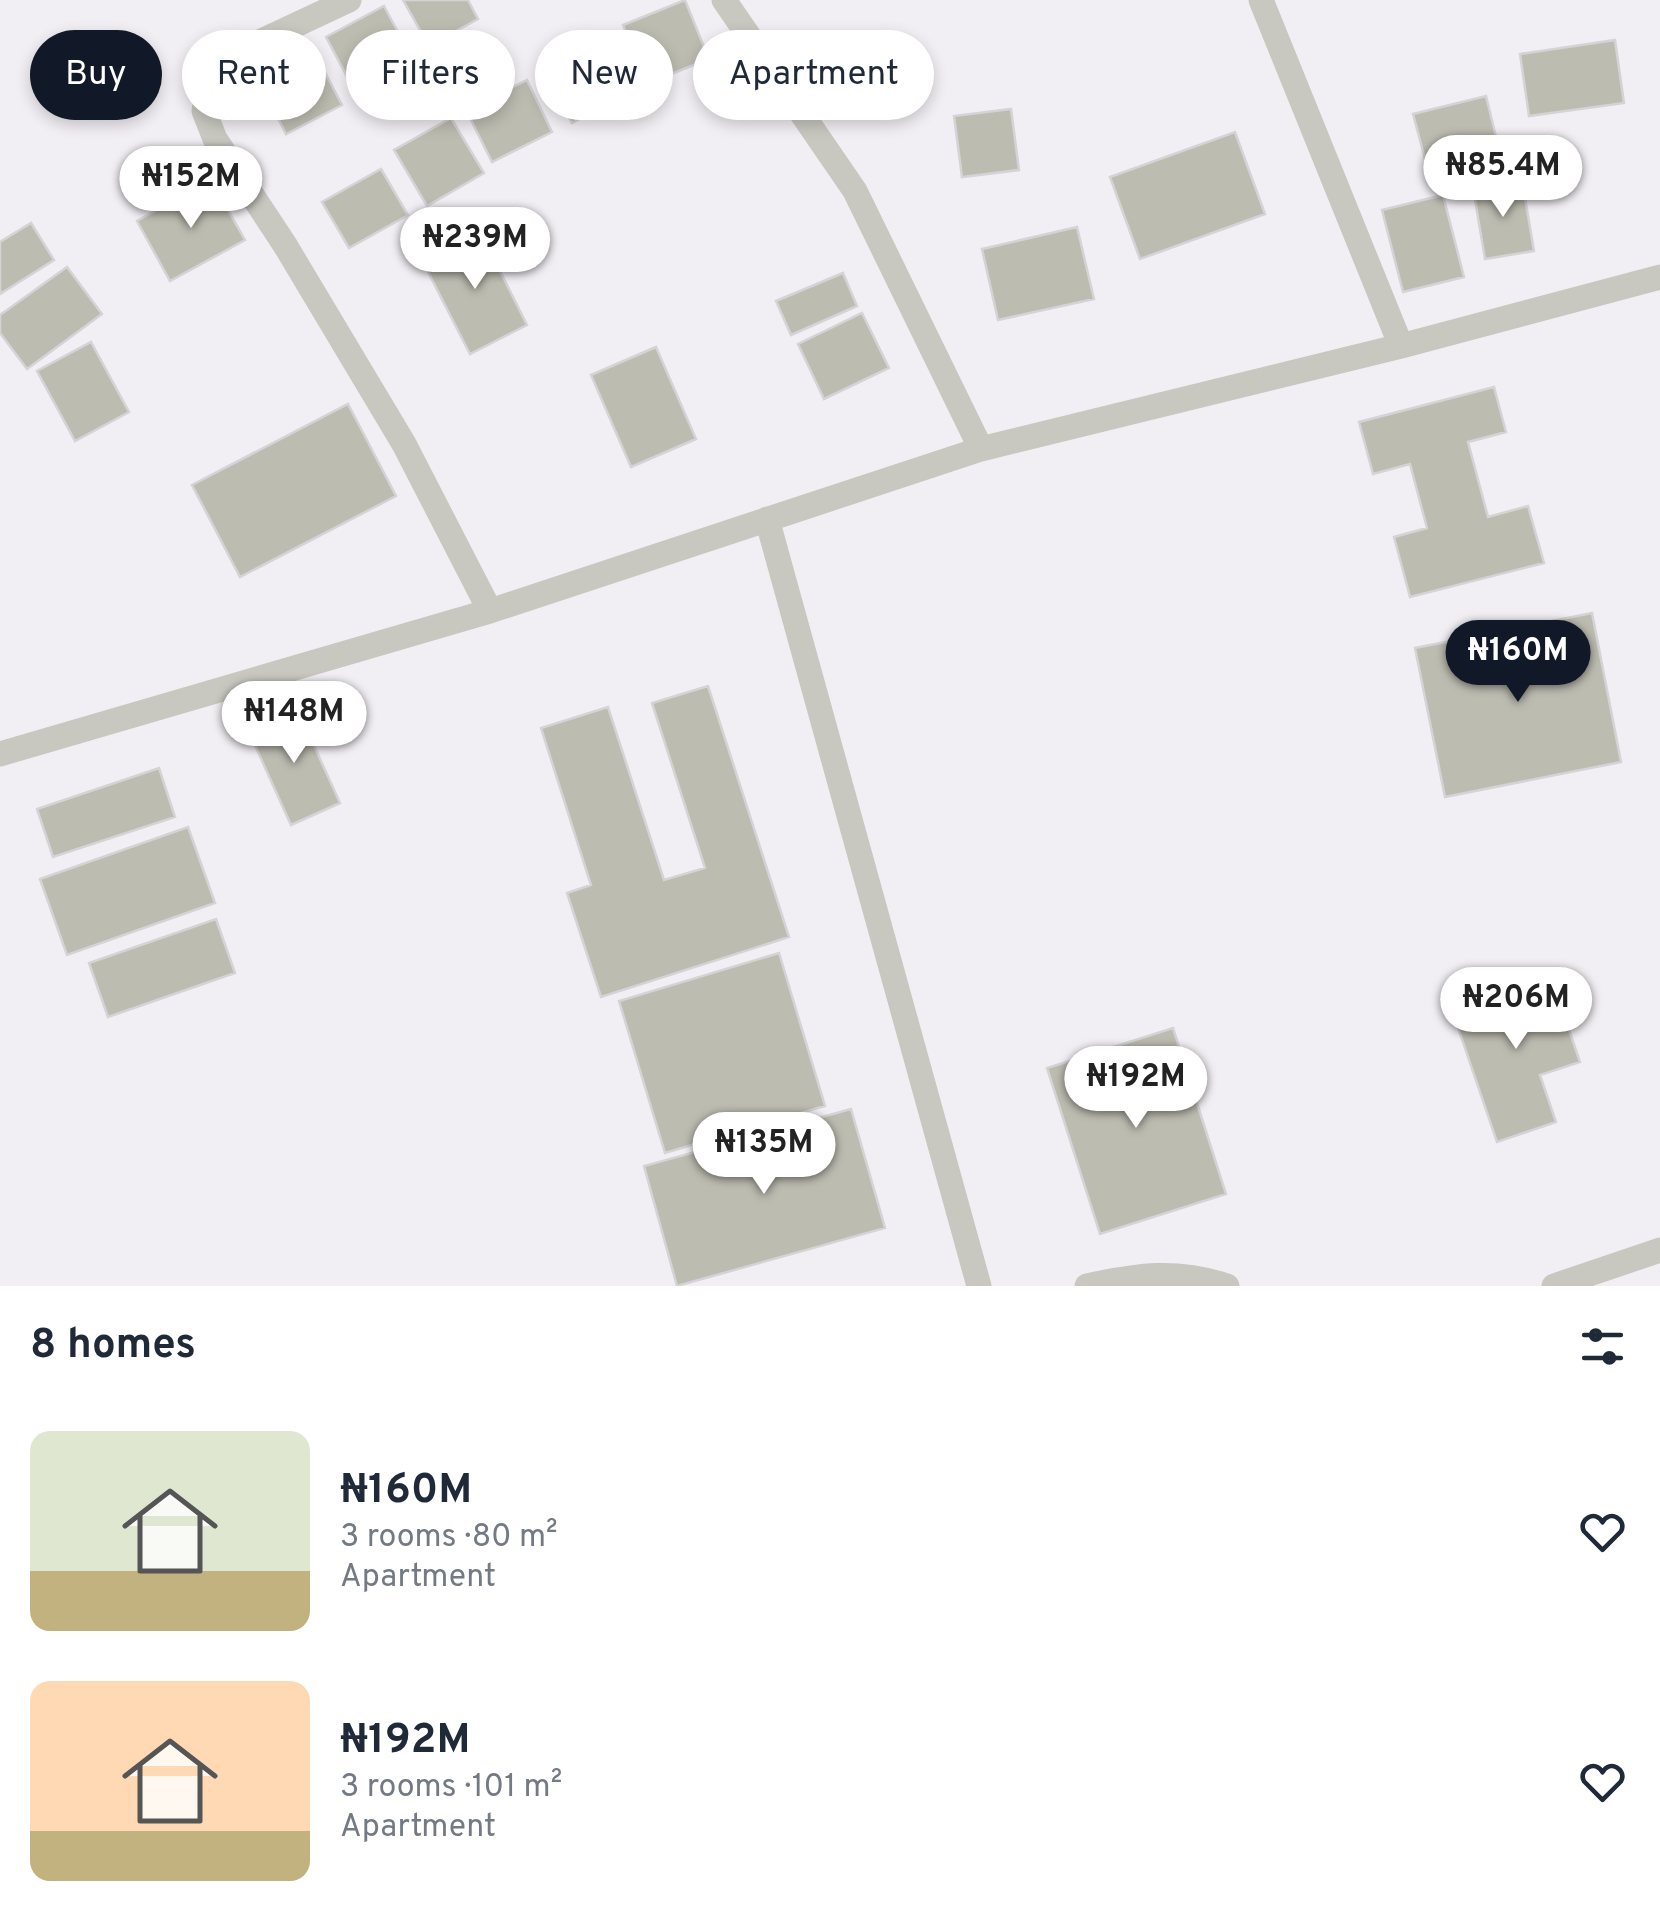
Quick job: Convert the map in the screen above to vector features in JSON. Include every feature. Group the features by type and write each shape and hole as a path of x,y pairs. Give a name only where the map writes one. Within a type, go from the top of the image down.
{"street":[{"path":"349,0 236,57 209,78 204,112 215,139 285,245 404,444 490,611"},
{"path":"724,0 855,191 980,449"},
{"path":"1261,0 1401,346"},
{"path":"0,754 490,611 980,449 1401,346 1660,277"},
{"path":"767,520 979,1286"},
{"path":"1554,1286 1660,1250"},
{"path":"1087,1286 1145,1274 1206,1279 1227,1286"}],"building":[{"path":"403,0 468,0 478,19 458,30 420,30"},
{"path":"685,0 697,30 693,30 693,65 673,73 673,30 625,30 623,25"},
{"path":"384,6 397,30 346,30 346,75 326,37"},
{"path":"1615,40 1624,103 1529,116 1520,54"},
{"path":"326,74 342,105 326,113"},
{"path":"527,80 535,97 535,120 546,120 552,132 492,162 471,120 515,120 515,86"},
{"path":"1486,96 1498,145 1426,163 1413,114"},
{"path":"1011,109 1019,170 962,177 954,116"},
{"path":"279,120 313,120 286,134"},
{"path":"452,120 484,173 427,206 394,150"},
{"path":"1235,132 1265,214 1140,259 1110,177"},
{"path":"381,169 408,215 349,248 322,202"},
{"path":"211,180 245,240 170,281 137,221"},
{"path":"1522,180 1534,251 1485,259 1473,188"},
{"path":"1443,195 1464,277 1403,292 1382,210"},
{"path":"31,223 54,260 0,294 0,242"},
{"path":"1077,227 1094,299 998,320 982,249"},
{"path":"480,231 527,325 470,354 422,260"},
{"path":"67,267 102,314 27,369 0,333 0,315"},
{"path":"843,273 857,306 791,335 776,301"},
{"path":"862,313 889,368 824,399 798,344"},
{"path":"91,342 129,412 75,441 37,371"},
{"path":"656,347 696,439 631,467 591,375"},
{"path":"1494,387 1506,432 1468,442 1488,517 1528,506 1544,563 1410,597 1394,537 1427,528 1410,464 1373,474 1359,422"},
{"path":"348,404 396,496 240,577 192,485"},
{"path":"1592,613 1621,762 1445,797 1415,648"},
{"path":"708,686 789,937 601,997 567,893 591,885 541,728 608,707 664,880 705,868 652,703"},
{"path":"297,708 340,803 291,825 248,730"},
{"path":"159,768 175,817 53,857 37,809"},
{"path":"188,827 215,903 67,955 40,879"},
{"path":"216,919 235,973 108,1017 89,963"},
{"path":"779,953 825,1106 665,1153 619,1001"},
{"path":"1550,974 1580,1062 1540,1075 1556,1122 1497,1142 1451,1007"},
{"path":"1173,1028 1226,1194 1100,1234 1047,1068"},
{"path":"851,1109 885,1228 677,1286 644,1166"}]}
